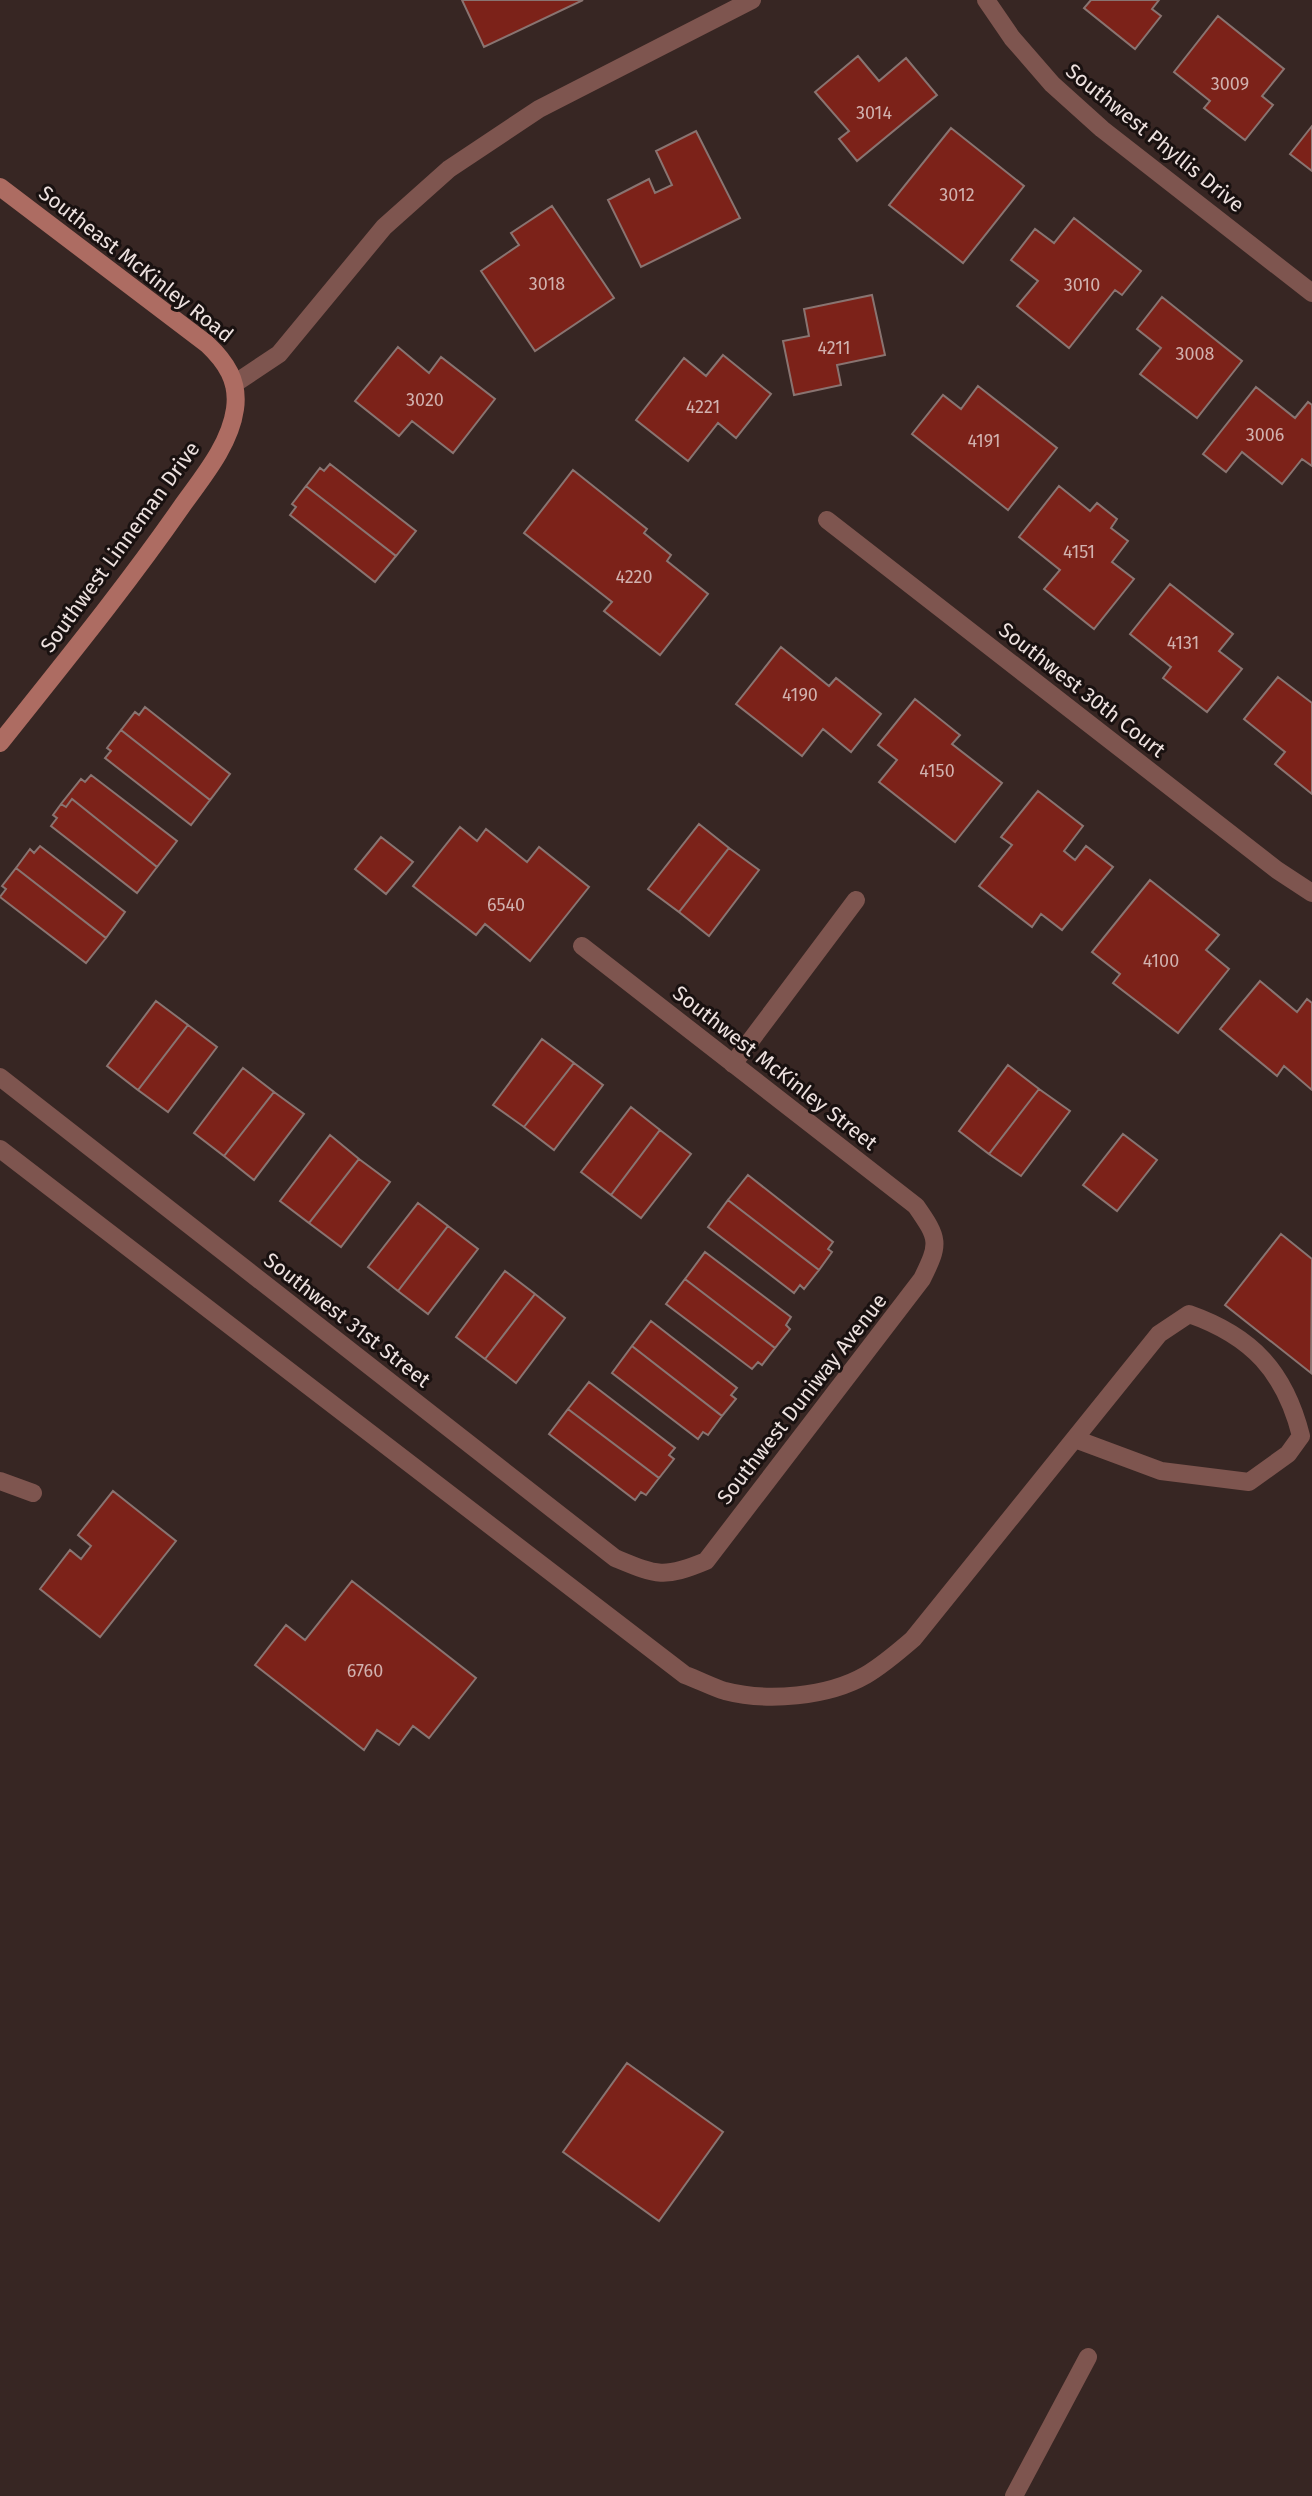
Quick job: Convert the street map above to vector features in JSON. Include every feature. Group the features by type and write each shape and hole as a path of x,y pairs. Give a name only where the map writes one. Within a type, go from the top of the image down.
{"street":[{"path":"234,384 279,354 384,227 449,169 539,109 752,0"},
{"name":"Southwest Phyllis Drive","path":"986,0 1012,38 1052,84 1102,129 1312,293"},
{"name":"Southeast McKinley Road","path":"0,187 207,344 222,358 234,384"},
{"name":"Southwest Linneman Drive","path":"0,744 169,526 211,463 232,423 235,409 234,384"},
{"name":"Southwest 30th Court","path":"827,520 1277,870 1312,893"},
{"path":"733,1064 856,900"},
{"name":"Southwest McKinley Street","path":"582,946 916,1206 934,1233"},
{"name":"Southwest 31st Street","path":"0,1077 615,1558 650,1572 677,1573"},
{"path":"0,1149 685,1675 725,1691 762,1698 807,1695 865,1676 890,1659 913,1639 1159,1334 1189,1314 1215,1323 1242,1339 1269,1367 1286,1392 1301,1436 1288,1454 1249,1482 1161,1471 1075,1439"},
{"name":"Southwest Duniway Avenue","path":"677,1573 706,1561 922,1279 934,1254 934,1233"},
{"path":"0,1481 33,1493"},
{"path":"1014,2496 1088,2357"}],"building":[{"path":"462,0 583,0 484,47"},
{"path":"1091,0 1159,0 1152,9 1161,16 1135,49 1084,8"},
{"path":"1218,16 1284,69 1262,96 1273,105 1245,140 1204,108 1210,101 1174,72"},
{"path":"858,56 879,81 906,58 937,95 857,161 839,139 849,131 815,92"},
{"path":"1312,126 1312,171 1290,154"},
{"path":"951,128 1024,186 963,263 889,205"},
{"path":"696,131 740,218 641,267 608,200 649,179 655,193 672,185 656,151"},
{"path":"552,206 614,298 535,351 481,271 519,245 511,233"},
{"path":"1074,218 1141,271 1122,295 1115,290 1069,348 1017,306 1038,281 1011,260 1035,229 1054,243"},
{"path":"872,295 885,355 837,365 841,385 794,395 783,341 809,336 804,309"},
{"path":"1162,297 1242,361 1197,418 1140,374 1161,348 1137,329"},
{"path":"398,347 429,373 441,357 495,399 453,453 412,421 399,436 355,401"},
{"path":"723,355 771,394 736,438 718,423 688,461 636,420 684,358 706,376"},
{"path":"978,386 1057,448 1008,510 912,434 943,395 961,409"},
{"path":"1256,387 1295,418 1308,402 1312,405 1312,466 1302,459 1282,484 1242,452 1226,472 1203,454"},
{"path":"330,464 416,531 396,556 306,486 320,468 324,471"},
{"path":"573,470 647,529 644,533 671,555 667,561 708,594 660,655 604,611 612,602 524,533"},
{"path":"306,486 396,556 375,582 290,515 296,507 292,504"},
{"path":"1059,486 1090,511 1097,503 1117,519 1111,528 1128,541 1112,562 1134,579 1094,629 1044,589 1060,570 1019,537"},
{"path":"1170,584 1233,634 1219,651 1242,669 1207,712 1163,678 1171,667 1130,634"},
{"path":"781,647 829,686 836,678 881,714 851,752 823,729 802,756 736,704"},
{"path":"1278,677 1312,703 1312,794 1275,764 1285,752 1244,719"},
{"path":"915,699 960,735 952,744 1002,783 955,842 879,782 897,760 878,745"},
{"path":"145,707 230,774 210,800 121,730 135,712 139,715"},
{"path":"121,730 210,800 191,825 105,758 111,751 107,748"},
{"path":"91,775 177,841 157,867 72,799 66,807 61,804 81,779 85,782"},
{"path":"1038,791 1083,826 1064,851 1075,860 1086,846 1113,867 1062,930 1041,914 1032,927 979,886 1012,845 1001,837"},
{"path":"72,799 157,867 137,893 51,826 57,818 53,815 61,804 66,807"},
{"path":"699,824 729,848 679,912 648,889"},
{"path":"460,827 477,841 486,829 527,862 539,847 589,887 530,961 485,924 476,935 413,886"},
{"path":"381,837 413,862 386,894 355,869"},
{"path":"40,846 125,912 106,938 16,868 30,849 34,853"},
{"path":"729,848 759,870 709,936 679,912"},
{"path":"16,868 106,938 86,963 0,897 6,889 2,886"},
{"path":"1150,880 1219,935 1206,950 1229,969 1178,1033 1113,983 1120,974 1092,952"},
{"path":"1260,981 1297,1012 1307,999 1312,1003 1312,1090 1284,1066 1277,1076 1220,1029"},
{"path":"156,1001 188,1025 138,1090 107,1066"},
{"path":"188,1025 217,1047 168,1112 138,1090"},
{"path":"542,1039 574,1063 524,1127 493,1105"},
{"path":"574,1063 603,1085 554,1150 524,1127"},
{"path":"1008,1065 1039,1089 989,1154 959,1131"},
{"path":"243,1068 274,1092 224,1156 194,1133"},
{"path":"1039,1089 1070,1111 1021,1176 989,1154"},
{"path":"274,1092 304,1114 254,1180 224,1156"},
{"path":"631,1107 660,1130 611,1195 581,1172"},
{"path":"660,1130 691,1154 641,1218 611,1195"},
{"path":"1123,1134 1157,1160 1117,1211 1083,1185"},
{"path":"330,1135 359,1159 309,1223 280,1201"},
{"path":"359,1159 390,1182 341,1247 309,1223"},
{"path":"748,1175 833,1242 828,1249 832,1252 819,1270 728,1200"},
{"path":"728,1200 819,1270 804,1289 800,1285 794,1293 708,1227"},
{"path":"418,1203 448,1226 398,1291 368,1267"},
{"path":"448,1226 478,1249 428,1314 398,1291"},
{"path":"1281,1234 1312,1259 1311,1373 1225,1305"},
{"path":"705,1252 791,1317 786,1325 790,1329 775,1348 685,1279"},
{"path":"505,1271 535,1294 485,1359 456,1337"},
{"path":"685,1279 775,1348 762,1365 758,1362 752,1369 666,1304"},
{"path":"535,1294 565,1318 516,1383 485,1359"},
{"path":"651,1321 737,1388 731,1395 736,1399 722,1416 632,1346"},
{"path":"632,1346 722,1416 708,1435 703,1432 698,1439 612,1373"},
{"path":"589,1382 675,1448 669,1455 674,1459 659,1478 568,1409"},
{"path":"568,1409 659,1478 646,1495 641,1492 635,1500 549,1434"},
{"path":"113,1491 176,1541 100,1637 40,1589 70,1550 81,1559 91,1546 78,1535"},
{"path":"352,1581 476,1678 429,1738 413,1726 399,1745 377,1730 364,1750 255,1665 286,1625 305,1640"},
{"path":"627,2063 723,2132 659,2221 563,2152"}]}
